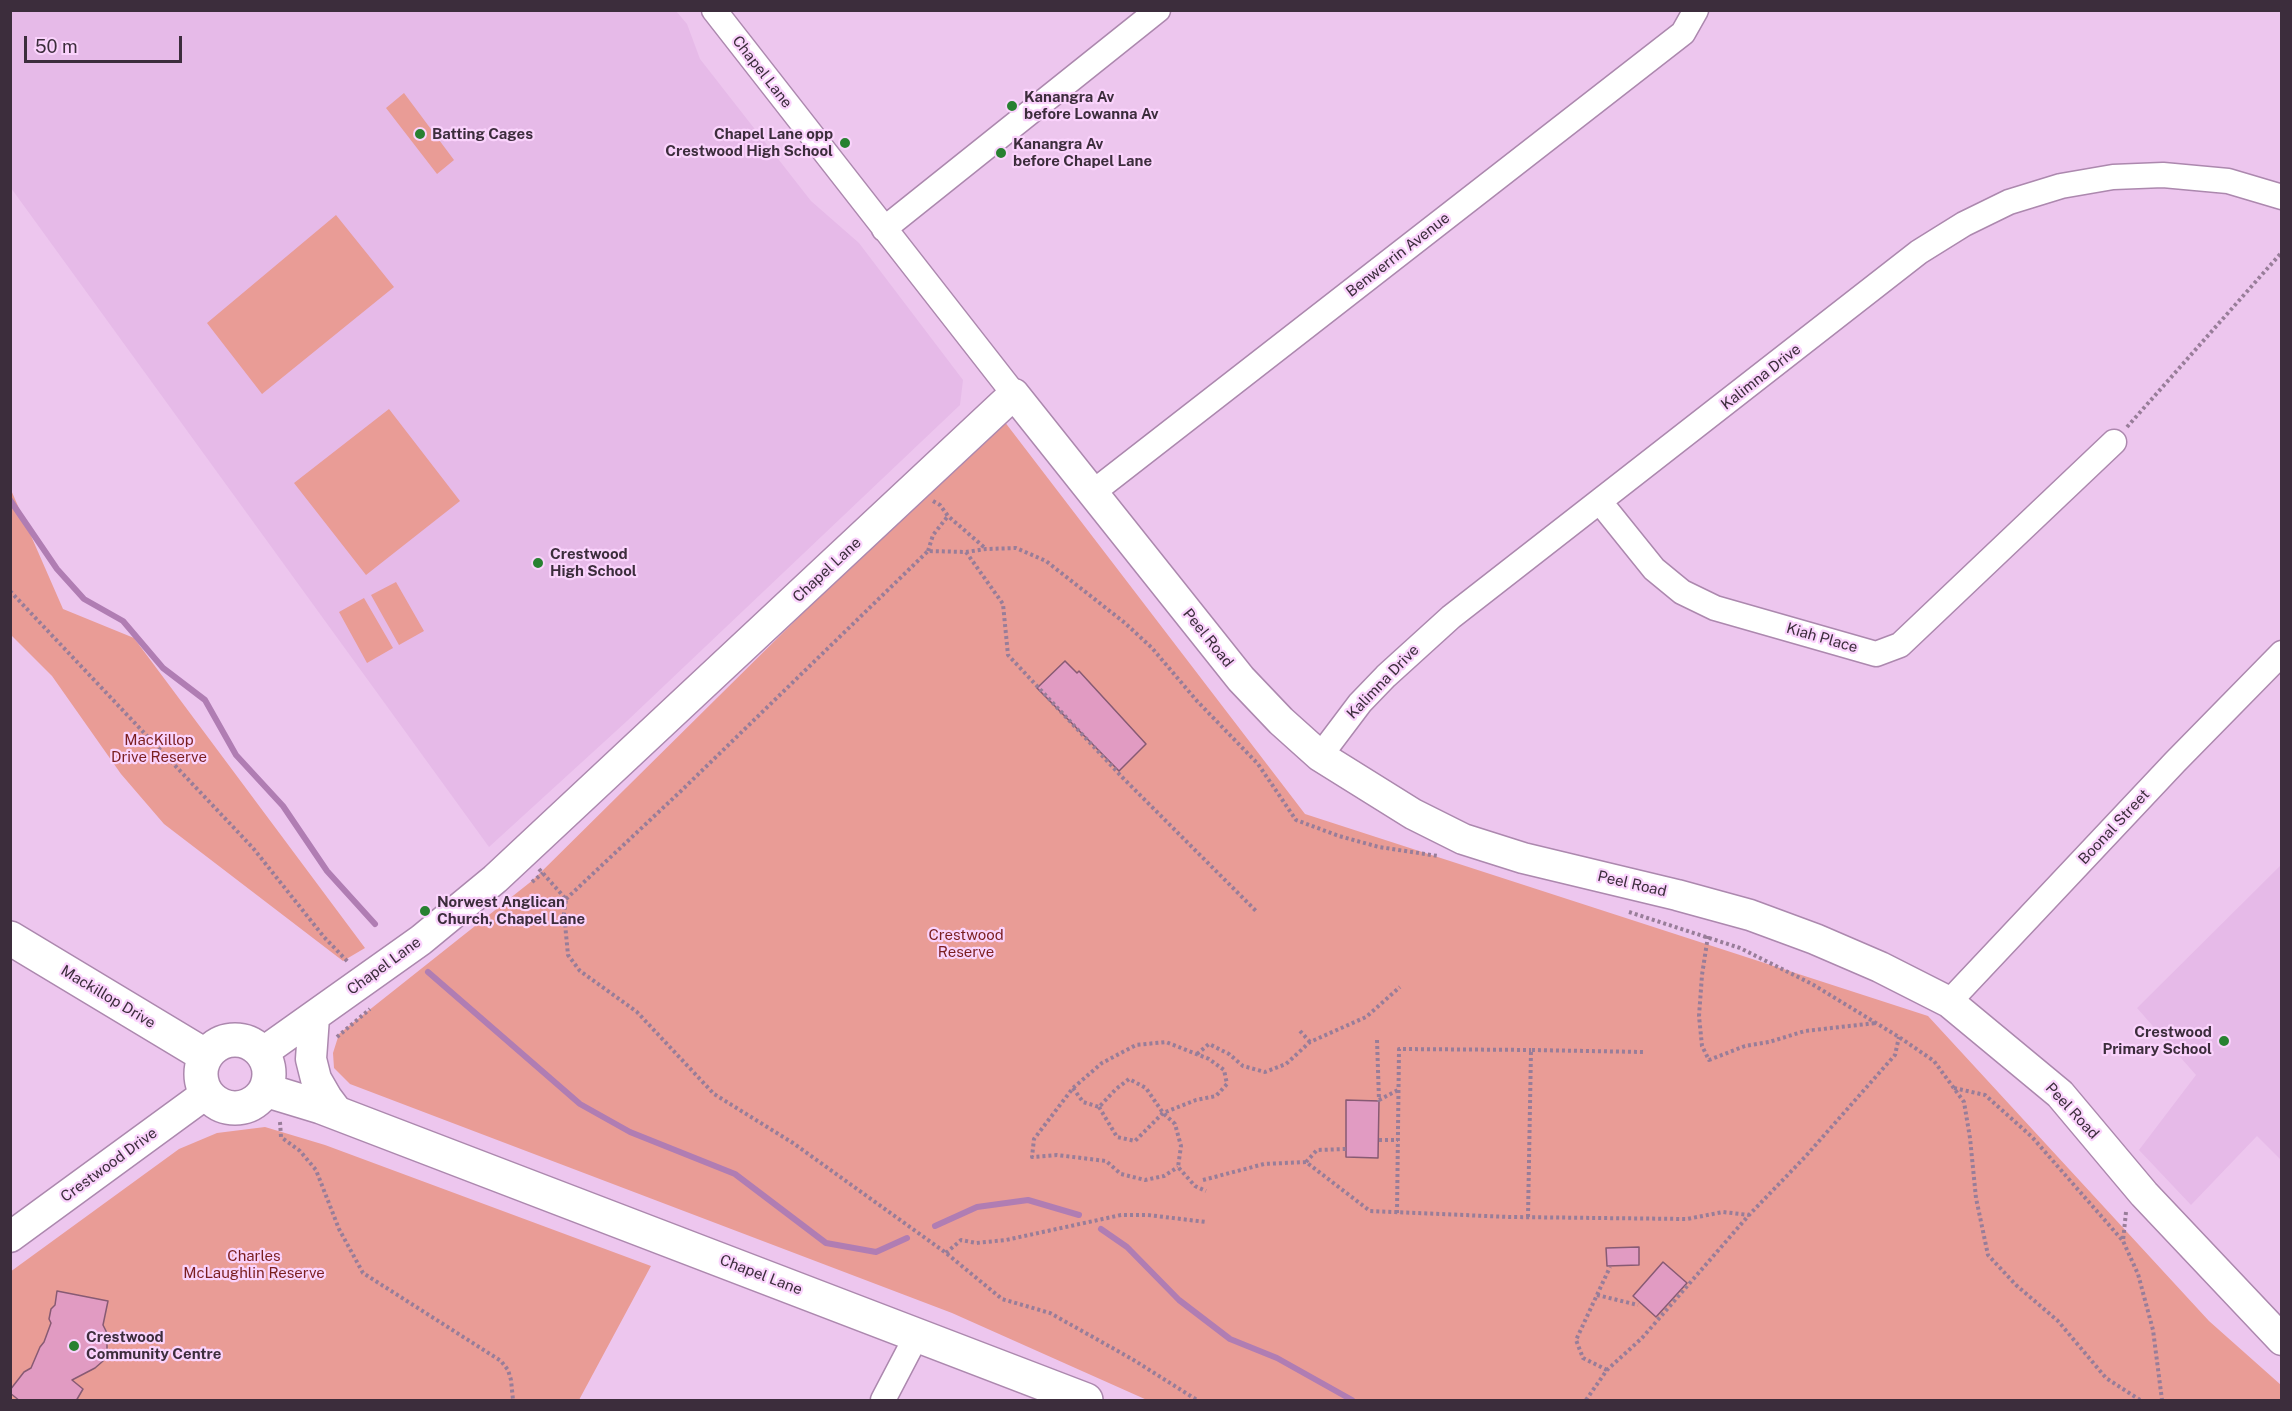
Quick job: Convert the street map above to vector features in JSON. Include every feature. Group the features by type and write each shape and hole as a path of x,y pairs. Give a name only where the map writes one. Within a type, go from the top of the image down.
{"main road":[{"name":"Mackillop Drive","path":"10,938 206,1056"},
{"path":"235,1040 255,1046 262,1053 275,1093 237,1108 217,1102 207,1093 202,1080 202,1067 206,1056 217,1046 235,1040"},
{"name":"Chapel Lane","path":"275,1093 339,1114 1086,1401"}],"street":[{"name":"Chapel Lane","path":"262,1053 421,940 525,853 1014,394 714,10"},
{"path":"884,228 1158,10"},
{"name":"Benwerrin Avenue","path":"1092,493 1683,33 1696,10"},
{"name":"Kalimna Drive","path":"1320,756 1360,703 1451,617 1918,252 1964,225 2009,202 2061,186 2113,177 2163,175 2228,181 2282,197"},
{"name":"Peel Road","path":"1014,394 1241,679 1281,721 1320,756 1413,814 1463,839 1523,858 1750,915 1815,939 1880,967 1949,1002 2060,1094 2144,1194 2282,1340"},
{"name":"Kiah Place","path":"1600,502 1654,569 1682,592 1714,608 1876,654 1900,645 2114,441"},
{"name":"Boonal Street","path":"1949,1002 2175,762 2282,654"},
{"path":"314,1017 311,1059 316,1079 339,1114"},
{"name":"Crestwood Drive","path":"10,1237 207,1093"},
{"path":"883,1401 917,1335"}],"path":[{"path":"2114,441 2282,252"},
{"path":"926,497 940,505 948,516 986,549"},
{"path":"948,516 933,535 928,551 682,790 566,899 564,913 568,955 580,971 637,1012 714,1094 793,1143 946,1253 1002,1299 1050,1313 1132,1359 1197,1401"},
{"path":"928,551 966,552 1016,548 1046,561 1125,623 1152,648 1197,701 1258,764 1296,820 1339,836 1379,847 1446,857"},
{"path":"966,552 1003,604 1008,655 1122,777 1257,912"},
{"path":"10,591 253,848 347,963 356,956"},
{"path":"525,853 566,899"},
{"path":"1625,910 1740,948 1812,984 1934,1061 1964,1102 1976,1198 1988,1254 2016,1285 2058,1321 2106,1378 2140,1401"},
{"path":"1708,936 1699,1016 1702,1046 1709,1060 1745,1046 1769,1042 1805,1031 1877,1023"},
{"path":"1196,1054 1209,1044 1244,1066 1265,1072 1286,1064 1310,1042 1366,1017 1400,987"},
{"path":"1300,1031 1310,1042"},
{"path":"1586,1401 1607,1370 1642,1338 1749,1215 1805,1157 1895,1055 1899,1037"},
{"path":"1377,1040 1379,1101 1398,1090"},
{"path":"1073,1089 1083,1102 1099,1107 1117,1137 1135,1141 1163,1113 1196,1100 1216,1096 1227,1084 1224,1070 1209,1059 1166,1042 1136,1045 1101,1063 1073,1089 1034,1138 1032,1157 1057,1155 1106,1161 1121,1174 1145,1180 1164,1176 1178,1167 1181,1146 1175,1124 1163,1113 1146,1088 1129,1078 1099,1107"},
{"path":"1397,1213 1399,1049 1644,1052"},
{"path":"1528,1217 1531,1050"},
{"path":"1954,1088 1985,1095 2032,1137 2123,1241 2138,1274 2153,1329 2162,1401"},
{"path":"275,1093 281,1137 300,1151 316,1170 339,1229 363,1273 501,1361 512,1380 513,1401"},
{"path":"1379,1140 1398,1140"},
{"path":"1306,1162 1317,1150 1346,1149"},
{"path":"1203,1180 1264,1164 1306,1162 1370,1211 1528,1217 1687,1219 1724,1212 1749,1215"},
{"path":"1178,1167 1195,1186 1206,1191"},
{"path":"2123,1241 2127,1207 2144,1194"},
{"path":"946,1253 961,1240 976,1243 1006,1240 1121,1215 1148,1215 1206,1222"},
{"path":"1607,1370 1583,1358 1576,1340 1610,1266"},
{"path":"1597,1294 1638,1305"}],"shaded area":[{"name":"Crestwood High School","path":"10,11 676,11 687,24 700,59 811,201 859,243 963,380 960,405 627,721 489,847 11,188"},
{"name":"Crestwood Primary School","path":"2281,865 2281,1160 2257,1136 2191,1205 2139,1150 2196,1075 2137,1008"}],"green space":[{"name":"Batting Cages","path":"404,93 454,160 437,174 386,108"},
{"path":"336,215 394,287 262,394 207,323"},
{"path":"389,409 460,501 366,575 294,483"},
{"name":"Crestwood Reserve","path":"1001,417 1305,814 1928,1016 2209,1321 2281,1385 2281,1400 1147,1400 952,1313 350,1084 334,1068 333,1053 339,1034 533,880"},
{"name":"MacKillop Drive Reserve","path":"11,490 63,609 134,638 365,948 343,961 164,824 121,774 52,676 11,635"},
{"path":"396,582 424,631 399,645 371,595"},
{"path":"364,598 393,648 367,663 339,612"},
{"name":"Charles McLaughlin Reserve","path":"265,1127 325,1145 651,1266 579,1400 11,1400 10,1272 179,1149 217,1133"}],"building":[{"path":"1065,661 1077,673 1079,671 1146,744 1119,771 1037,688"},
{"path":"1346,1100 1379,1101 1378,1158 1346,1157"},
{"path":"1639,1247 1639,1265 1607,1266 1606,1248"},
{"path":"1663,1262 1687,1283 1656,1317 1633,1296"},
{"name":"Crestwood Community Centre","path":"57,1291 108,1301 103,1325 107,1333 107,1352 103,1361 95,1368 72,1380 83,1389 76,1401 20,1401 10,1393 10,1390 24,1372 31,1368 44,1342 51,1323 49,1319 51,1309 55,1305"}],"waterway":[{"path":"10,500 57,569 84,599 123,621 163,668 205,700 236,755 283,806 327,871 375,924"},
{"path":"428,972 580,1104 630,1132 735,1174 826,1243 876,1252 907,1238"},
{"path":"935,1226 977,1207 1028,1200 1079,1215"},
{"path":"1101,1229 1127,1247 1179,1300 1230,1339 1277,1358 1352,1400"}],"place":[{"name":"Kanangra Av before Lowanna Av","path":"1012,106"},
{"name":"Batting Cages","path":"420,134"},
{"name":"Chapel Lane opp Crestwood High School","path":"845,143"},
{"name":"Kanangra Av before Chapel Lane","path":"1001,153"},
{"name":"Crestwood High School","path":"538,563"},
{"name":"Norwest Anglican Church, Chapel Lane","path":"425,911"},
{"name":"Crestwood Primary School","path":"2224,1041"},
{"name":"Crestwood Community Centre","path":"74,1346"}]}
